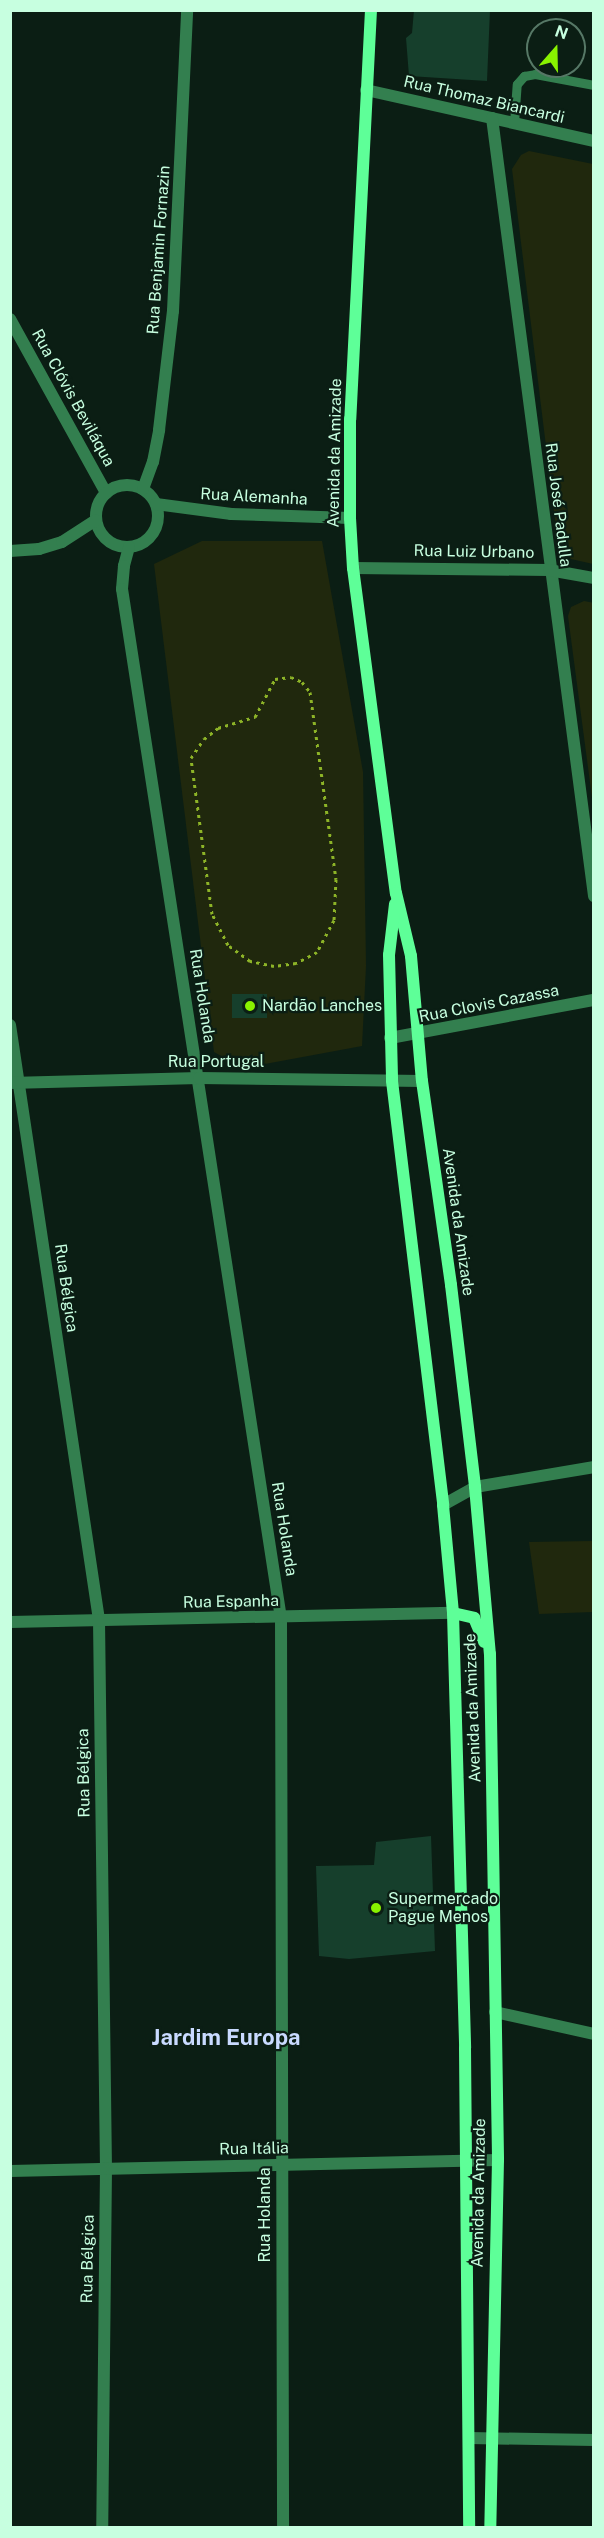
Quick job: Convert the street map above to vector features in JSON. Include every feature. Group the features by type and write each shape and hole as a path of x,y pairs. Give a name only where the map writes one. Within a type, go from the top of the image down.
{"main road":[{"name":"Avenida da Amizade","path":"371,10 351,407 350,518 353,568 396,893 411,957 422,1081 451,1285 476,1487 490,1654 498,2160 490,2528"},
{"name":"Avenida da Amizade","path":"396,893 389,955 392,1081 443,1505 453,1613 467,2162 469,2528"},
{"path":"453,1613 474,1618 490,1654"}],"street":[{"name":"Rua Benjamin Fornazin","path":"143,489 153,462 159,430 173,311 187,10"},
{"name":"Rua Thomaz Biancardi","path":"366,90 594,141"},
{"name":"Rua José Padulla","path":"492,118 549,570 594,896"},
{"name":"Rua Clóvis Beviláqua","path":"10,319 106,493"},
{"path":"124,485 143,489 156,504 159,515 157,527 151,537 129,547 111,543 104,537 96,520 100,501 106,493 124,485"},
{"name":"Rua Alemanha","path":"156,504 231,514 350,518"},
{"path":"10,551 39,549 62,542 96,520"},
{"name":"Rua Holanda","path":"129,547 124,566 122,589 281,1618 283,2528"},
{"name":"Rua Luiz Urbano","path":"353,568 549,570 594,578"},
{"name":"Rua Clovis Cazassa","path":"390,1038 418,1035 594,1000"},
{"name":"Rua Bélgica","path":"10,1025 15,1083 99,1620 106,2168 102,2528"},
{"name":"Rua Portugal","path":"15,1083 198,1078 422,1081"},
{"path":"443,1505 476,1487 594,1467"},
{"name":"Rua Espanha","path":"10,1622 453,1613"},
{"path":"495,2012 594,2034"},
{"name":"Rua Itália","path":"10,2171 498,2160"},
{"path":"469,2438 594,2440"}],"lane":[{"path":"514,123 517,84 524,76 535,74 594,85"}],"path":[{"path":"291,677 302,682 310,692 315,723 336,879 334,920 317,952 296,963 274,966 250,961 228,945 212,914 191,758 204,739 218,728 255,717 275,679 291,677"}],"green space":[{"path":"529,151 593,164 593,564 571,559 558,544 512,169 521,155"},
{"path":"202,541 322,541 363,772 366,966 362,1046 243,1068 214,1052 154,564"},
{"path":"584,601 594,603 593,805 568,616 571,607"},
{"path":"593,1541 593,1612 539,1614 529,1542"}],"building":[{"path":"414,10 490,10 487,81 409,76 406,38 412,33"},
{"name":"Nardão Lanches","path":"232,994 267,994 267,1018 232,1018"},
{"name":"Supermercado Pague Menos","path":"431,1836 435,1951 349,1959 319,1956 316,1866 374,1865 376,1842"}],"place":[{"name":"Nardão Lanches","path":"250,1006"},
{"name":"Supermercado Pague Menos","path":"376,1908"}],"district":[{"name":"Jardim Europa","path":"226,2038"}]}
